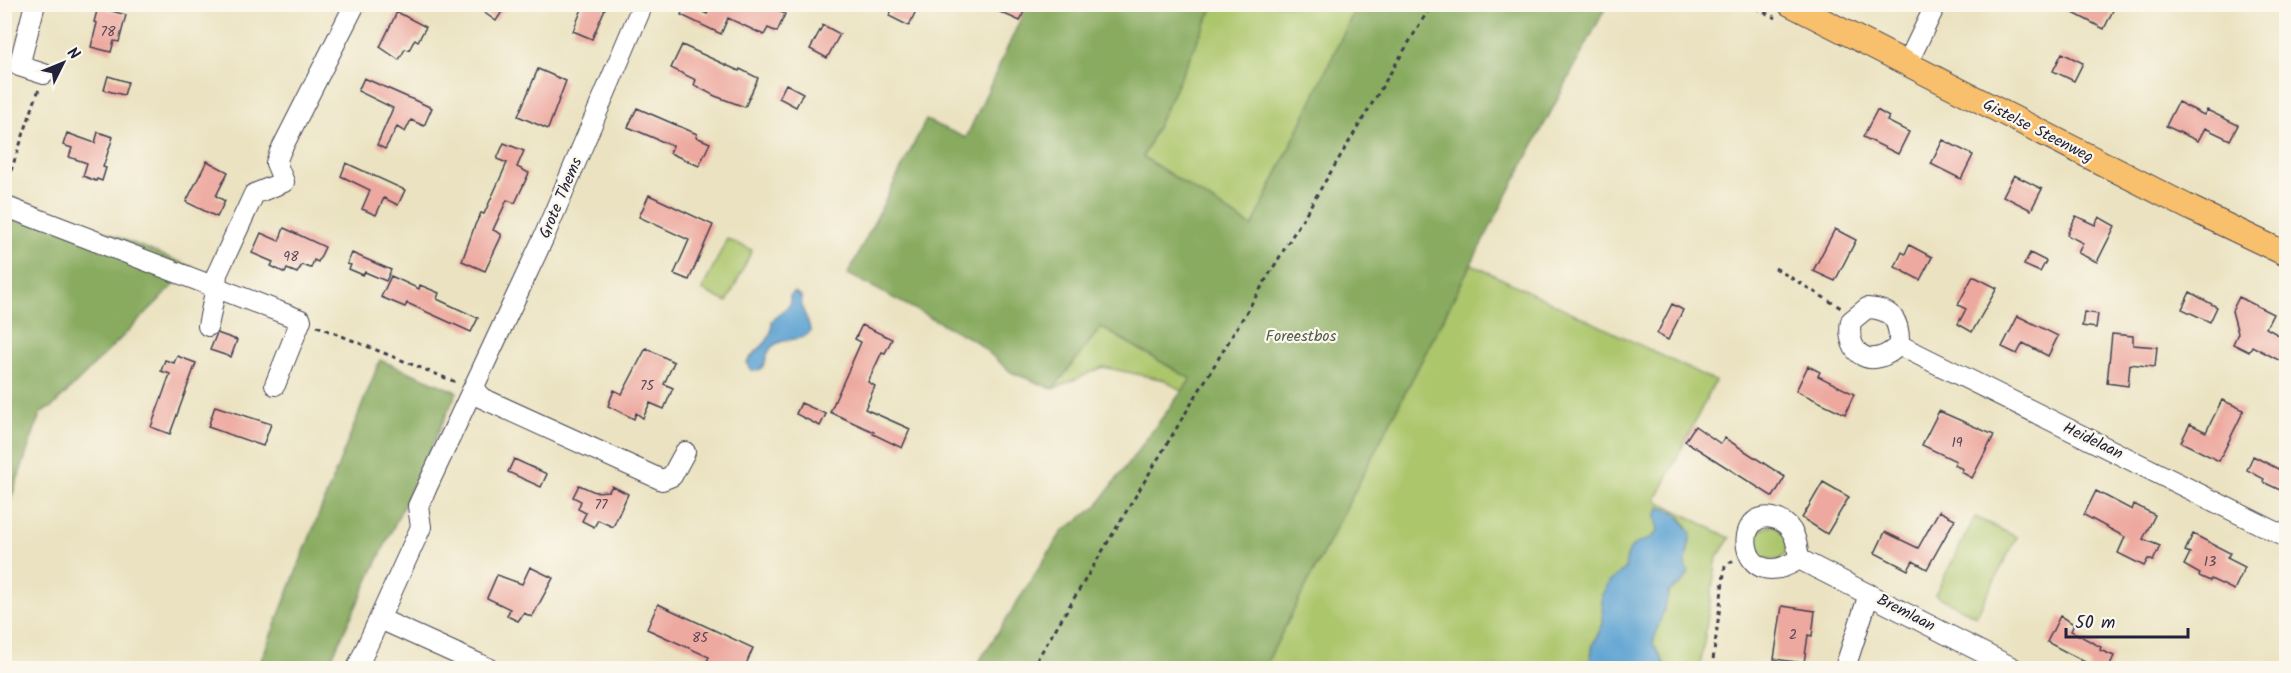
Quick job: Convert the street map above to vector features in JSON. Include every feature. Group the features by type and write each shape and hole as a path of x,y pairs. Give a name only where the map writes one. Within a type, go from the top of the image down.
{"main road":[{"name":"Gistelse Steenweg","path":"1790,4 2192,209 2286,254"}],"street":[{"path":"35,4 19,66 44,74"},
{"path":"208,326 217,274 254,194 284,182 276,163 279,152 355,4"},
{"name":"Grote Thems","path":"357,669 421,527 418,506 543,239 644,4"},
{"path":"1907,64 1936,4"},
{"path":"4,206 301,320 275,385"},
{"path":"1867,308 1878,309 1891,315 1900,328 1899,345 1881,359 1869,359 1859,354 1853,343 1849,332 1851,321 1867,308"},
{"name":"Heidelaan","path":"1899,345 2286,537"},
{"path":"473,389 482,398 662,480 672,476 685,452"},
{"path":"1772,517 1783,522 1793,531 1799,559 1785,567 1769,569 1755,563 1747,549 1744,537 1750,526 1760,518 1772,517"},
{"name":"Bremlaan","path":"1799,559 2013,669"},
{"path":"1845,669 1869,594"},
{"path":"380,619 488,669"}],"path":[{"path":"1032,669 1432,4"},
{"path":"4,190 44,74"},
{"path":"1775,268 1856,316"},
{"path":"301,320 473,389"},
{"path":"1712,669 1725,566 1747,549"}],"green space":[{"name":"Foreestbos","path":"1027,5 1214,5 1143,157 1252,227 1357,5 1607,5 1264,668 975,668 1062,532 1096,507 1191,379 1101,327 1053,389 1011,372 975,341 848,274 926,120 966,138"},
{"path":"1214,5 1357,5 1252,227 1143,157"},
{"path":"5,195 192,267 51,408 40,414 5,516"},
{"path":"727,239 752,250 727,302 702,290"},
{"path":"1471,264 1715,381 1656,500 1730,538 1717,557 1700,668 1667,668 1653,644 1669,591 1681,584 1690,540 1685,524 1674,511 1656,515 1658,531 1653,537 1638,544 1630,551 1625,569 1610,581 1602,595 1603,624 1593,644 1590,662 1595,668 1264,668"},
{"path":"1101,327 1191,379 1183,392 1165,380 1103,367 1053,389"},
{"path":"380,360 457,392 327,668 258,668"},
{"path":"1975,517 2017,537 1976,616 1935,595"},
{"path":"1774,524 1788,540 1785,554 1779,560 1758,558 1755,532"}],"water":[{"path":"794,292 801,296 810,332 802,337 777,343 768,352 763,366 758,371 751,370 747,362 767,340 772,321 790,305 790,296"},
{"path":"1660,507 1676,514 1691,533 1685,565 1689,573 1681,584 1669,591 1653,644 1667,668 1595,668 1590,662 1593,645 1603,624 1602,595 1610,581 1625,569 1627,557 1634,545 1648,539 1658,531 1656,515"}],"building":[{"path":"472,4 507,4 496,21"},
{"path":"584,4 607,4 592,39 573,31"},
{"path":"686,4 707,14 710,9 700,4 765,4 785,14 777,32 768,28 764,35 728,18 721,34 681,15"},
{"path":"895,4 919,4 909,26 889,16"},
{"path":"982,4 1027,4 1020,21"},
{"path":"2056,4 2116,4 2104,29"},
{"path":"98,7 126,15 119,42 114,41 111,52 91,47"},
{"path":"397,12 426,27 418,41 415,39 409,50 405,49 399,60 380,47"},
{"path":"823,25 840,34 827,58 810,49"},
{"path":"682,45 758,78 745,107 694,85 696,80 671,68"},
{"path":"2062,53 2083,63 2074,81 2053,71"},
{"path":"538,69 566,81 548,129 518,116"},
{"path":"108,76 128,82 124,95 104,90"},
{"path":"364,78 432,108 424,126 411,120 405,132 397,127 385,149 377,145 393,108 358,91"},
{"path":"786,84 803,93 796,107 779,98"},
{"path":"2178,102 2204,115 2207,110 2238,125 2230,140 2205,128 2198,141 2166,126"},
{"path":"637,108 697,134 696,137 710,143 699,166 670,153 673,146 628,127"},
{"path":"1877,110 1889,117 1887,121 1909,132 1898,154 1863,137"},
{"path":"98,132 113,137 103,167 106,168 102,181 83,176 87,163 69,157 72,148 63,145 67,133 95,143"},
{"path":"1943,140 1973,155 1961,179 1931,164"},
{"path":"504,143 524,151 517,167 529,173 515,203 507,200 493,230 501,234 501,237 485,271 462,261 475,225 481,213 484,214 507,163 497,159"},
{"path":"207,161 228,172 216,196 225,201 217,217 186,202"},
{"path":"346,163 405,190 398,205 384,198 376,215 362,209 370,190 341,176"},
{"path":"2014,175 2042,189 2031,210 2003,196"},
{"path":"649,195 713,225 689,280 674,274 689,240 639,217"},
{"path":"2076,216 2095,225 2099,217 2115,226 2097,262 2078,253 2083,243 2067,235"},
{"path":"284,228 325,247 318,262 314,260 311,268 302,265 297,273 287,269 285,273 271,266 273,262 252,253 261,233 279,241"},
{"path":"1835,229 1856,240 1835,281 1813,271"},
{"path":"1909,245 1932,257 1920,280 1895,267 1902,252 1905,254"},
{"path":"352,253 391,270 386,281 365,272 363,275 349,269 351,265 347,264"},
{"path":"2030,253 2046,261 2040,272 2024,265"},
{"path":"391,276 419,289 420,285 439,293 437,299 478,318 471,332 407,303 405,307 381,297"},
{"path":"1973,276 1997,288 1972,332 1958,324 1966,309 1958,305"},
{"path":"2190,292 2217,307 2210,322 2182,309"},
{"path":"2239,297 2273,314 2266,328 2286,339 2286,364 2252,346 2249,352 2233,344 2238,333 2232,311"},
{"path":"1672,304 1683,310 1668,340 1657,334"},
{"path":"2084,312 2098,314 2096,328 2082,326"},
{"path":"2018,316 2058,336 2048,356 2023,343 2017,354 2002,347"},
{"path":"862,325 892,339 885,353 882,352 868,382 875,386 865,409 910,429 902,448 830,412 861,342 855,339"},
{"path":"217,333 237,340 231,357 210,350"},
{"path":"2112,334 2133,336 2133,345 2157,347 2155,367 2130,364 2128,386 2107,383"},
{"path":"646,348 674,362 664,384 673,388 664,409 650,403 643,418 636,413 634,419 608,406 614,390 622,394"},
{"path":"177,356 196,363 170,434 151,427 170,374 161,371 165,360 174,363"},
{"path":"1808,366 1820,372 1818,376 1854,394 1845,414 1796,391"},
{"path":"2222,400 2244,410 2219,461 2181,442 2190,424 2206,432"},
{"path":"801,403 826,414 820,426 796,414"},
{"path":"215,406 271,424 263,446 208,427"},
{"path":"1939,411 1994,435 1972,478 1961,472 1963,469 1954,465 1956,461 1922,445"},
{"path":"1695,426 1721,444 1725,438 1785,477 1773,497 1685,441"},
{"path":"2253,456 2286,473 2286,490 2281,487 2280,490 2263,482 2264,479 2247,470"},
{"path":"514,459 547,474 541,487 508,472"},
{"path":"1823,482 1849,497 1827,534 1802,518"},
{"path":"579,485 595,492 609,491 612,486 628,494 613,527 598,520 594,527 582,521 586,513 578,509 581,501 573,497"},
{"path":"2096,491 2132,510 2134,504 2155,515 2143,539 2160,546 2153,561 2148,559 2144,566 2118,553 2125,537 2084,515"},
{"path":"1939,511 1955,519 1927,569 1913,561 1908,570 1875,553 1885,532 1918,548"},
{"path":"2193,534 2230,553 2227,558 2245,567 2234,590 2199,576 2200,574 2184,565 2190,553 2185,551"},
{"path":"530,567 553,578 532,617 524,613 518,621 507,616 510,609 487,598 497,575 522,584"},
{"path":"658,604 753,648 744,669 703,669 709,657 647,629"},
{"path":"1782,606 1815,611 1812,636 1808,635 1804,663 1774,659"},
{"path":"2060,616 2074,624 2071,631 2101,647 2100,650 2114,656 2108,669 2089,669 2091,665 2047,642"}]}
